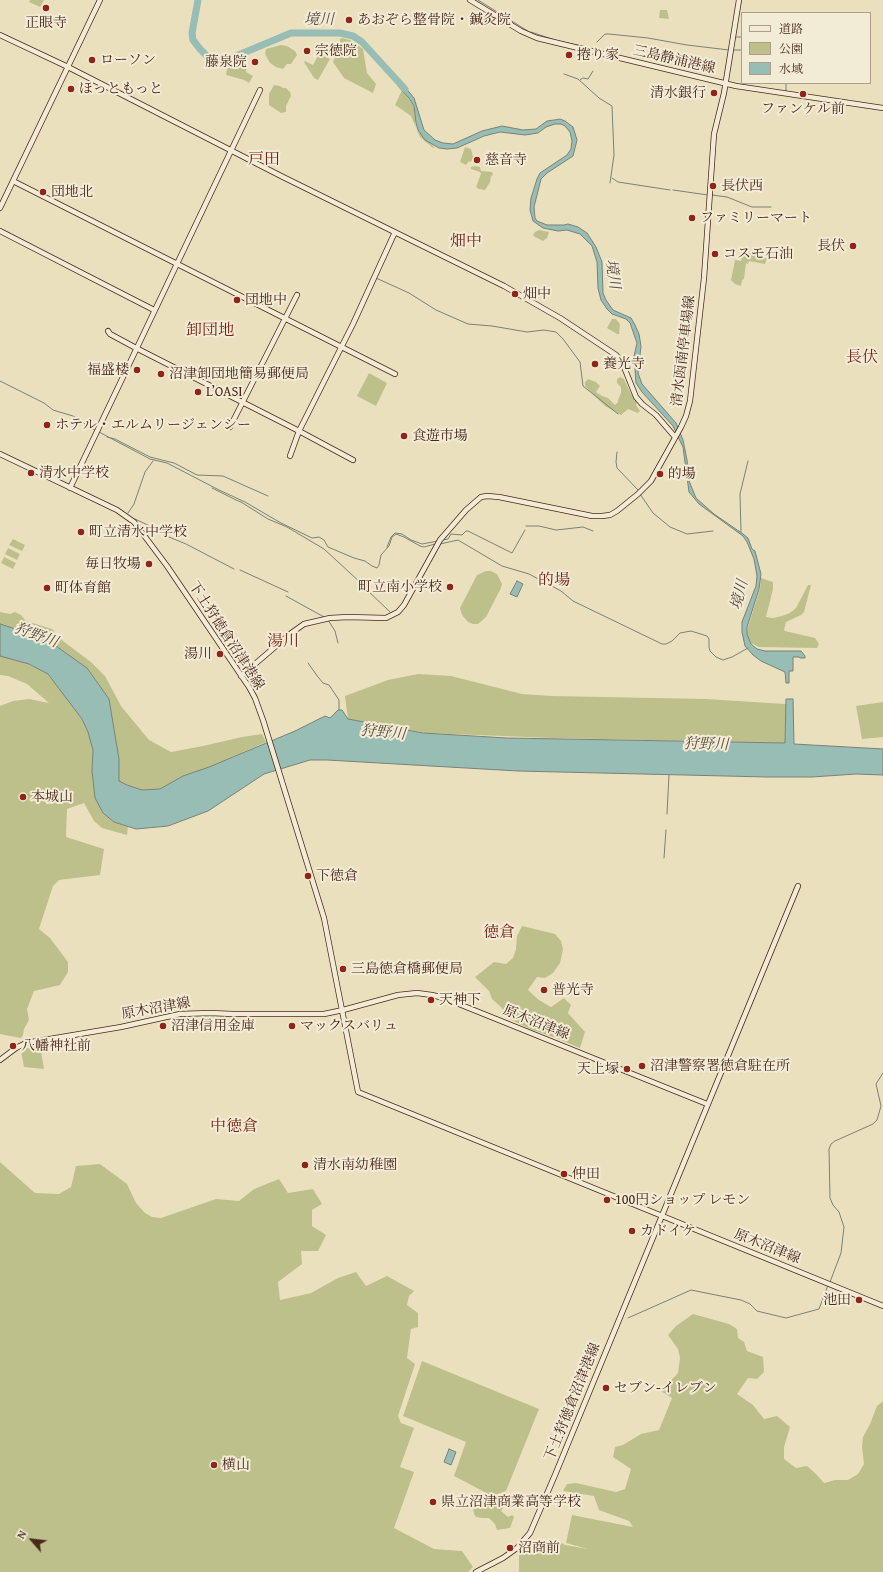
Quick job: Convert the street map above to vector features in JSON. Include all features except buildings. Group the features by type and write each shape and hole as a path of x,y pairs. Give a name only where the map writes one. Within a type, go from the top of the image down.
{"main road":[{"path":"0,208 100,0"},
{"name":"三島静浦港線","path":"470,0 521,31 537,38 726,84 883,108"},
{"name":"清水函南停車場線","path":"241,676 304,624 319,620 348,617 386,618 398,612 404,605 440,540 466,510 481,497 500,497 592,516 610,515 617,511 647,485 660,467 680,427 688,409 692,392 704,278 714,134 726,84 738,0"},
{"path":"0,35 68,67 395,232 529,300 565,321 616,355 622,362 636,396 642,404 660,419 675,436"},
{"path":"70,488 126,374 136,348 260,90"},
{"path":"13,181 285,320 395,374"},
{"path":"0,231 154,310"},
{"path":"290,456 299,431 341,348 395,232"},
{"path":"230,427 297,295"},
{"path":"108,331 110,334 136,348 353,460"},
{"name":"下土狩徳倉沼津港線","path":"0,454 116,510 134,522 167,566 253,694 324,918 343,1010"},
{"path":"662,1216 798,886"},
{"name":"原木沼津線","path":"0,1060 16,1048 26,1044 121,1027 180,1014 312,1014 343,1010 398,995 416,993 432,994 444,998 707,1104"},
{"name":"原木沼津線","path":"343,1010 358,1092 883,1306"},
{"name":"下土狩徳倉沼津港線","path":"476,1572 503,1558 517,1548 530,1532 662,1216"}],"green space":[{"path":"30,0 44,0 40,7 29,2"},
{"path":"660,10 667,10 669,19 659,18"},
{"path":"340,39 350,40 363,49 367,73 376,84 373,93 344,78 333,62 340,44"},
{"path":"281,45 287,46 295,51 297,55 291,64 287,64 283,69 270,63 265,54 266,49"},
{"path":"319,54 330,59 318,80 314,78 304,62 305,61 313,65"},
{"path":"236,63 247,66 246,72 253,76 249,83 226,75 227,69"},
{"path":"274,85 286,88 290,92 291,96 286,106 286,112 281,113 269,105 269,94"},
{"path":"402,90 415,109 415,123 417,130 411,116 395,105"},
{"path":"417,130 435,148 420,137"},
{"path":"465,147 471,149 473,157 471,162 469,161 466,165 460,162"},
{"path":"471,167 480,167 481,171 492,172 493,175 491,176 490,182 485,190 476,187 481,174 480,172 471,169"},
{"path":"539,230 549,232 547,238 543,241 533,235"},
{"path":"743,252 766,255 767,258 765,264 749,261 748,264 746,263 744,279 742,280 741,286 735,284 731,280 735,260 741,261"},
{"path":"612,319 616,319 620,324 619,334 607,328"},
{"path":"369,373 387,383 376,406 357,396"},
{"path":"620,377 624,379 631,394 637,402 636,405 640,411 638,413 628,409 621,415 605,406 585,386 585,382 588,379 596,382 600,386 596,392 608,398 615,405 618,402 621,393 621,387 617,383 617,379"},
{"path":"13,539 25,545 22,551 9,545"},
{"path":"8,548 20,554 17,560 5,554"},
{"path":"4,557 16,563 13,569 1,563"},
{"path":"486,571 491,571 497,574 502,584 486,617 478,624 473,624 468,622 462,615 460,608 477,575"},
{"path":"761,578 773,582 773,589 766,617 773,618 790,613 796,608 808,585 811,585 804,612 786,622 784,630 815,638 819,644 817,648 759,647 751,643 747,634 748,627 760,589"},
{"path":"0,612 10,614 15,612 21,615 26,621 52,629 63,641 91,662 105,676 121,706 149,740 171,752 262,734 266,742 209,767 183,776 160,789 142,790 127,785 119,781 119,759 109,699 87,668 46,639 0,624"},
{"path":"0,656 29,664 48,674 62,692 82,719 88,732 93,750 92,771 95,798 103,813 114,822 128,826 127,835 102,828 94,821 84,803 67,809 66,837 104,849 100,875 59,880 53,886 39,929 50,938 68,962 68,972 60,985 34,991 27,1009 29,1020 21,1038 0,1034 0,706 13,701 29,699 49,703 27,684 8,676 0,675"},
{"path":"418,674 451,676 522,694 706,699 786,704 785,743 552,738 426,733 348,719 345,696 388,680"},
{"path":"883,702 883,737 862,739 856,706"},
{"path":"522,926 555,934 561,941 563,949 560,963 553,973 545,978 537,977 528,990 539,1000 551,1007 564,998 571,1005 568,1013 585,1032 580,1048 530,1029 512,1020 492,999 489,991 475,977 494,962 506,964 513,958 516,949 517,936"},
{"path":"40,1045 44,1069 24,1067 21,1050"},
{"path":"0,1162 35,1193 59,1194 71,1187 76,1166 100,1164 127,1184 136,1203 145,1213 152,1217 161,1218 216,1199 239,1201 254,1189 279,1179 288,1193 313,1189 322,1204 312,1210 312,1226 326,1235 318,1251 301,1251 302,1264 278,1282 280,1300 311,1293 338,1278 356,1272 366,1286 387,1276 414,1291 409,1296 407,1305 418,1313 418,1327 411,1329 407,1358 415,1364 398,1416 401,1423 414,1428 400,1467 414,1472 394,1528 434,1549 462,1551 473,1567 468,1572 0,1572"},
{"path":"693,1314 729,1324 737,1329 738,1338 744,1342 747,1351 763,1357 764,1372 757,1379 748,1378 737,1394 753,1405 764,1419 777,1416 790,1427 784,1447 784,1459 796,1468 807,1466 824,1483 835,1480 848,1480 858,1474 864,1464 862,1447 863,1437 877,1406 883,1401 883,1572 519,1572 519,1553 555,1539 565,1545 588,1549 566,1543 572,1515 633,1527 629,1521 599,1510 594,1496 563,1491 567,1484 576,1483 616,1492 625,1489 631,1469 613,1457 615,1447 623,1445 641,1434 659,1430 672,1398 661,1391 678,1373 680,1358 678,1349 668,1335 676,1326"},
{"path":"422,1361 539,1409 506,1491 492,1496 454,1476 466,1442 403,1416"},
{"path":"508,1495 509,1497 501,1511 508,1517 512,1515 514,1517 510,1528 497,1530 495,1524 489,1518 476,1517 474,1514 473,1506 480,1501 497,1499"}],"water":[{"path":"400,81 414,98 424,130 435,140 443,143 453,144 482,131 502,126 523,130 536,129 547,121 560,119 573,127 577,140 573,156 547,173 541,179 534,207 535,218 537,221 547,225 568,224 578,227 587,233 596,247 602,262 603,293 613,310 631,318 635,325 639,334 641,346 638,373 642,384 676,423 683,440 689,481 696,498 714,514 748,538 752,549 755,551 761,574 759,589 747,627 747,634 751,644 757,649 765,651 801,651 805,656 805,658 793,657 793,671 789,671 789,683 786,683 785,672 761,661 745,646 742,632 742,622 756,586 757,576 754,559 743,536 699,504 689,492 683,447 673,426 642,392 636,383 634,356 637,343 630,323 626,319 612,314 601,300 598,288 597,262 592,246 580,234 567,230 558,231 543,228 533,221 530,210 531,198 537,179 540,173 567,155 571,149 572,141 570,132 565,126 555,124 546,127 538,133 525,135 500,132 484,136 457,148 439,148 425,140 418,130 414,106 398,86"},
{"path":"517,581 523,584 517,597 510,594"},
{"name":"狩野川","path":"0,624 46,639 87,668 109,699 119,759 119,781 142,790 160,789 183,776 209,767 295,731 325,716 330,718 338,710 342,710 348,719 423,733 507,738 785,743 786,699 793,699 794,744 883,749 883,775 856,774 812,777 767,777 518,771 310,760 264,774 208,811 168,826 136,829 114,822 103,813 95,798 92,771 93,750 88,732 82,719 48,674 29,664 0,656"},
{"path":"449,1449 456,1452 451,1465 444,1462"}],"waterway":[{"name":"境川","path":"198,0 192,33 193,40 210,59 224,61 291,33 340,33 353,36 362,42 405,89"},
{"path":"478,0 531,33"},
{"path":"531,32 555,40"},
{"path":"597,42 605,34 609,34 729,50"},
{"path":"736,37 741,37"},
{"path":"558,41 587,47"},
{"path":"733,50 741,50"},
{"path":"580,80 583,78 588,79 593,71"},
{"path":"564,74 578,79 599,98 612,106 614,155 610,183"},
{"path":"786,84 786,91"},
{"path":"612,178 618,182 670,190"},
{"path":"673,190 708,195"},
{"path":"712,195 727,197 752,207 771,207"},
{"path":"376,278 409,293 436,310 468,324 492,326 527,332 544,330 556,332 580,362 583,386 618,414"},
{"path":"0,381 44,403 53,410 73,416 96,431"},
{"path":"99,432 150,459 167,463 312,538 319,537 324,540 328,547 365,561 377,568 381,555 389,546 392,537 396,534 420,546 424,547 435,544"},
{"path":"107,437 115,439 150,457 174,463 197,475 223,476 268,496"},
{"path":"617,452 617,468 639,491"},
{"path":"128,513 134,504 145,472 153,461"},
{"path":"741,532 740,494 748,461"},
{"path":"212,488 241,502 268,519 287,527 324,549 362,584"},
{"path":"640,494 653,513 670,527 687,534 713,531"},
{"path":"135,519 154,528 164,535 186,544 234,569"},
{"path":"526,526 539,526 556,530 583,527 593,531"},
{"path":"443,540 448,539 451,534 462,535 468,531 512,553 525,530"},
{"path":"387,547 391,537 395,533 402,534 411,540 422,544 438,541"},
{"path":"440,544 458,540 502,566 529,574 561,591 573,601 662,644 672,641 680,633 691,631 707,636 709,639 710,651 716,657 723,660 748,648"},
{"path":"240,570 288,592"},
{"path":"364,587 390,612"},
{"path":"286,596 324,617"},
{"path":"328,620 335,631 338,643"},
{"path":"308,663 323,683 329,685 339,700 339,710"},
{"path":"667,814 669,775"},
{"path":"664,858 666,830"},
{"path":"830,1282 841,1253 844,1227 839,1212 833,1205 830,1198 829,1149 831,1144 835,1141 873,1124 877,1120 881,1106 876,1084 883,1073"},
{"path":"628,1318 691,1290 741,1300 750,1304 757,1311 786,1318 819,1309 828,1285"}],"place":[{"name":"正眼寺","path":"46,8"},
{"name":"あおぞら整骨院・鍼灸院","path":"349,20"},
{"name":"宗徳院","path":"307,51"},
{"name":"捲り家","path":"569,55"},
{"name":"ローソン","path":"92,60"},
{"name":"藤泉院","path":"255,62"},
{"name":"ほっともっと","path":"71,89"},
{"name":"清水銀行","path":"714,93"},
{"name":"ファンケル前","path":"803,94"},
{"name":"慈音寺","path":"477,160"},
{"name":"長伏西","path":"713,186"},
{"name":"団地北","path":"43,192"},
{"name":"ファミリーマート","path":"692,218"},
{"name":"長伏","path":"853,246"},
{"name":"コスモ石油","path":"715,254"},
{"name":"畑中","path":"515,294"},
{"name":"団地中","path":"237,300"},
{"name":"養光寺","path":"595,364"},
{"name":"福盛楼","path":"137,370"},
{"name":"沼津卸団地簡易郵便局","path":"161,374"},
{"name":"L’OASI","path":"198,392"},
{"name":"ホテル・エルムリージェンシー","path":"47,425"},
{"name":"食遊市場","path":"404,436"},
{"name":"清水中学校","path":"31,473"},
{"name":"的場","path":"660,474"},
{"name":"町立清水中学校","path":"81,532"},
{"name":"毎日牧場","path":"149,564"},
{"name":"町立南小学校","path":"450,587"},
{"name":"町体育館","path":"47,588"},
{"name":"湯川","path":"220,654"},
{"name":"本城山","path":"23,797"},
{"name":"下徳倉","path":"308,876"},
{"name":"三島徳倉橋郵便局","path":"343,969"},
{"name":"普光寺","path":"544,990"},
{"name":"天神下","path":"431,1000"},
{"name":"沼津信用金庫","path":"163,1026"},
{"name":"マックスバリュ","path":"292,1026"},
{"name":"八幡神社前","path":"13,1046"},
{"name":"沼津警察署徳倉駐在所","path":"642,1066"},
{"name":"天上塚","path":"627,1069"},
{"name":"清水南幼稚園","path":"305,1165"},
{"name":"仲田","path":"564,1174"},
{"name":"100円ショップ レモン","path":"607,1200"},
{"name":"カドイケ","path":"632,1231"},
{"name":"池田","path":"859,1300"},
{"name":"セブン-イレブン","path":"606,1388"},
{"name":"横山","path":"214,1465"},
{"name":"県立沼津商業高等学校","path":"433,1502"},
{"name":"沼商前","path":"510,1548"}],"district":[{"name":"戸田","path":"264,160"},
{"name":"畑中","path":"466,242"},
{"name":"卸団地","path":"210,331"},
{"name":"長伏","path":"862,358"},
{"name":"的場","path":"554,581"},
{"name":"湯川","path":"283,642"},
{"name":"徳倉","path":"499,933"},
{"name":"中徳倉","path":"234,1127"}]}
